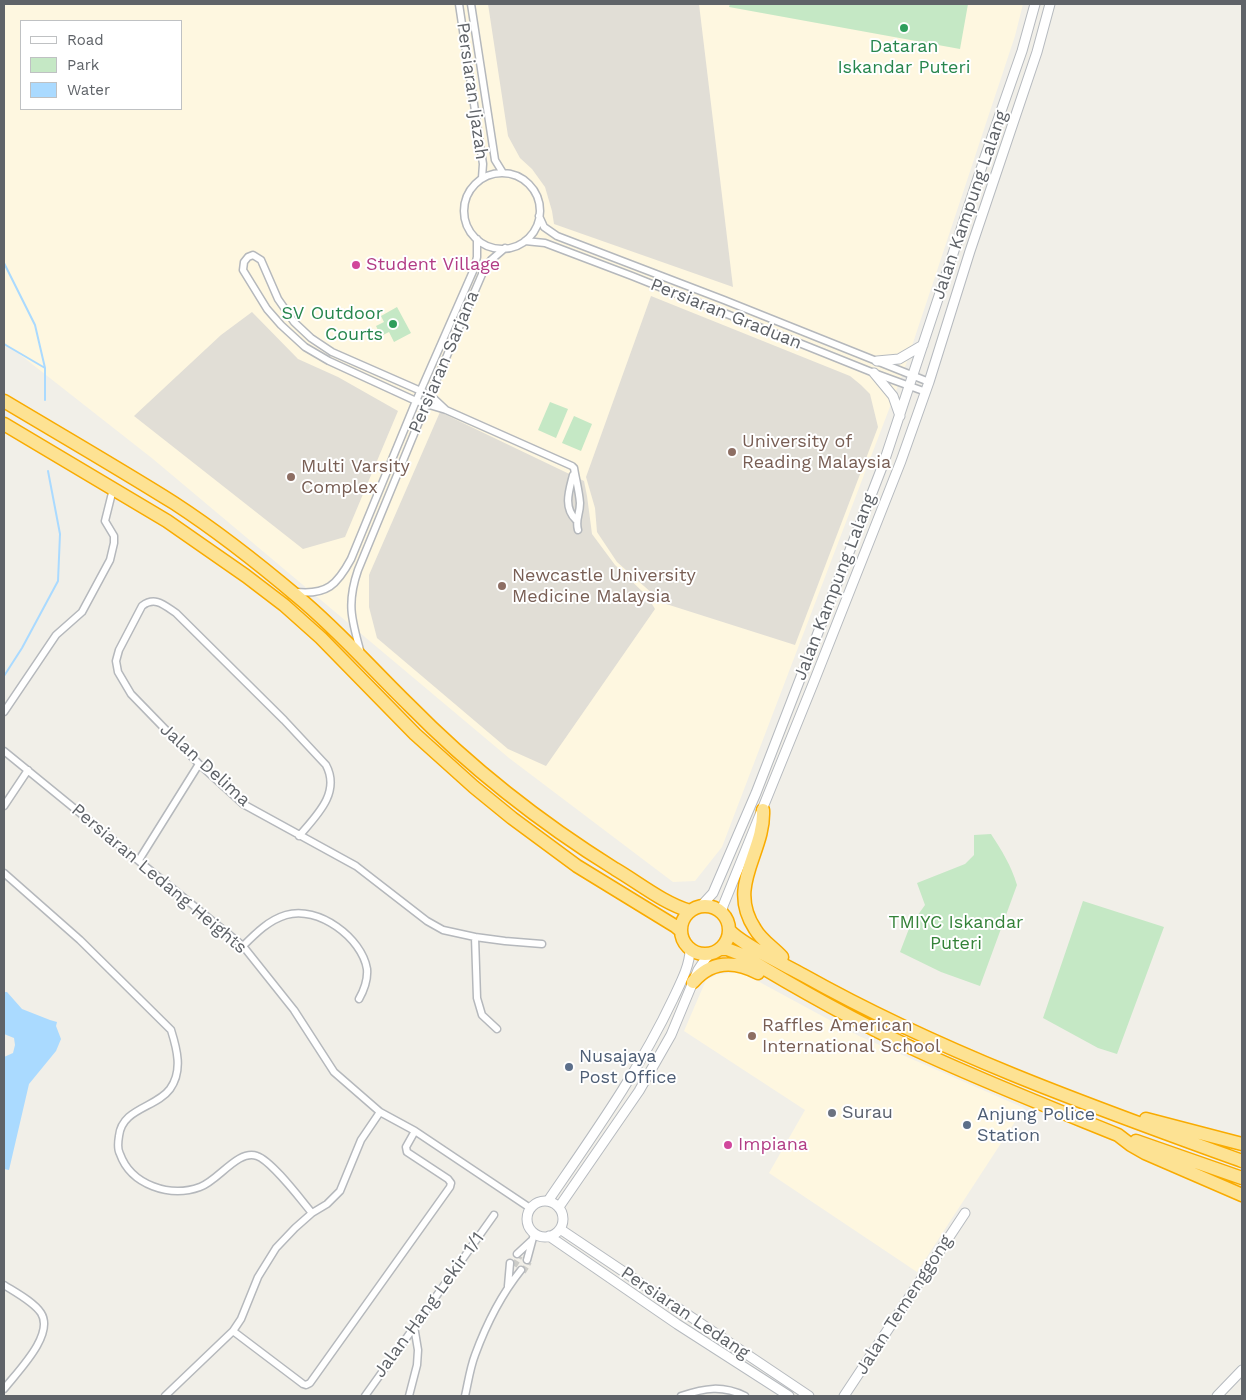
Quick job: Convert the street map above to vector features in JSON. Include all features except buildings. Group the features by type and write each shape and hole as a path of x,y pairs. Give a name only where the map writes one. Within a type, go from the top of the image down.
{"highway":[{"path":"4,401 175,504 292,592 332,626 425,721 484,773 522,804 586,851 673,905 695,909 711,906 722,913 727,919 728,939 716,951"},
{"path":"4,424 167,521 284,605 321,638 415,734 474,787 512,818 578,866 675,926 690,949 699,954 727,949 740,954 837,1011 914,1049 1118,1135 1242,1178"},
{"path":"763,810 760,836 747,875 745,903 748,916 755,929 789,967"},
{"path":"680,932 682,922 695,909"},
{"path":"729,930 739,938 789,967 885,1019 1130,1120 1242,1161"},
{"path":"693,982 712,967 728,964 746,967 782,984 793,985"},
{"path":"1130,1120 1148,1119 1242,1144"},
{"path":"1118,1135 1145,1153 1242,1195"}],"main road":[{"name":"Jalan Kampung Lalang","path":"695,909 713,893 756,792 884,462 1022,51 1035,4"},
{"name":"Jalan Kampung Lalang","path":"722,913 722,906 763,810 901,462 926,392 970,251 1037,52 1050,4"},
{"path":"877,361 899,359 923,345"},
{"path":"874,374 893,396 900,416"},
{"path":"548,1201 627,1084 661,1023 681,982 689,960 690,949"},
{"path":"559,1207 643,1085 671,1035 702,963 716,951"},
{"path":"548,1201 559,1207 563,1218 560,1229 549,1236 533,1237 527,1222 530,1208 538,1202 548,1201"},
{"name":"Jalan Temenggong","path":"844,1396 965,1213"},
{"name":"Persiaran Ledang","path":"560,1229 809,1396"},
{"name":"Persiaran Ledang","path":"549,1236 677,1324 789,1396"},
{"path":"1217,1396 1242,1370"}],"street":[{"name":"Persiaran Ijazah","path":"459,4 483,164 482,178"},
{"name":"Persiaran Ijazah","path":"471,4 495,160 503,173"},
{"path":"503,173 512,174 528,183 538,198 540,216 532,234 525,241 516,246 495,248 477,239 469,230 465,219 464,207 467,196 473,186 482,178 492,174 503,173"},
{"name":"Persiaran Graduan","path":"540,216 544,227 558,236 929,382"},
{"name":"Persiaran Sarjana","path":"292,592 321,592 337,582 352,559 416,401 474,269 477,257 477,239"},
{"name":"Persiaran Graduan","path":"525,241 545,243 632,276 874,374 926,392"},
{"name":"Persiaran Sarjana","path":"361,654 351,616 354,583 360,563 483,272 491,260 505,248"},
{"path":"446,410 430,395 332,352 312,338 294,322 278,299 261,260 253,255 244,262 243,270 267,308 281,325 305,347 329,361 416,401 446,410 572,466 580,500 580,510 576,520"},
{"path":"857,367 862,355"},
{"path":"574,472 568,490 568,506 570,513 576,520 578,530"},
{"path":"4,712 56,635 82,612 110,560 114,536 106,521 106,517 113,489"},
{"name":"Jalan Delima","path":"147,602 160,602 176,613 284,720 326,765 330,772 331,791 323,807 300,836 243,804 199,764 131,694 118,672 116,661 119,650 142,606 147,602"},
{"name":"Persiaran Ledang Heights","path":"4,751 244,946 294,1010 334,1072 380,1112 415,1131 530,1208"},
{"path":"138,860 199,764"},
{"path":"4,806 28,770"},
{"path":"300,836 356,866 427,921 443,930 475,937 542,944"},
{"path":"4,873 80,940 171,1030 178,1062 176,1077 170,1089 161,1097 134,1112 123,1122 120,1128 119,1152 132,1174 146,1184 159,1188 190,1190 210,1182 243,1155 250,1154 258,1156 280,1176 312,1213"},
{"path":"244,946 272,920 288,914 303,913 318,916 349,936 361,953 367,970 365,987 359,999"},
{"path":"475,937 477,998 482,1015 497,1029"},
{"path":"165,1396 233,1331 241,1319 258,1277 276,1248 312,1213 327,1204 340,1191 361,1140 380,1112"},
{"path":"233,1331 303,1384 310,1383 450,1186 451,1182 448,1179 407,1152 406,1147 415,1131"},
{"name":"Jalan Hang Lekir 1/1","path":"365,1396 494,1215"},
{"path":"518,1255 533,1237"},
{"path":"528,1261 533,1237"},
{"path":"508,1287 512,1265"},
{"path":"465,1396 475,1356 488,1323 508,1287 522,1271"},
{"path":"4,1285 20,1295 40,1312 45,1322 39,1344 4,1389"},
{"path":"409,1396 417,1365 418,1350 414,1326"},
{"path":"682,1396 699,1390 717,1388 734,1391 745,1396"}],"shaded area":[{"path":"4,4 1023,4 1015,36 904,370 722,847 695,881 673,882 509,758 153,459 4,342"},
{"path":"488,4 699,4 733,287 554,224 545,187 532,169 520,158 508,136"},
{"name":"University of Reading Malaysia","path":"651,296 850,376 870,394 878,427 795,645 663,603 617,562 597,532 595,508 586,477"},
{"name":"Multi Varsity Complex","path":"252,312 298,359 338,377 398,411 345,537 303,549 134,416 221,335"},
{"name":"Newcastle University Medicine Malaysia","path":"440,412 584,481 592,534 615,565 647,596 655,609 546,766 508,749 377,638 369,607 369,575"},
{"path":"741,972 859,1036 1024,1108 917,1272 769,1173 805,1110 684,1031 706,980 718,974"}],"green space":[{"name":"Dataran Iskandar Puteri","path":"730,4 968,4 960,49 729,7"},
{"name":"SV Outdoor Courts","path":"397,307 411,333 394,342 389,332 381,336 376,326 384,322 381,316"},
{"path":"550,402 568,409 556,438 538,430"},
{"path":"574,416 592,424 581,451 562,443"},
{"name":"TMIYC Iskandar Puteri","path":"991,834 1009,865 1017,885 980,986 941,972 900,952 910,926 925,905 917,883 965,864 974,855 974,835"},
{"path":"1083,901 1164,927 1117,1054 1098,1048 1043,1018"}],"water":[{"path":"4,992 7,992 22,1009 57,1022 56,1026 61,1039 56,1051 29,1084 9,1170 4,1169 4,1057 13,1053 15,1045 14,1038 4,1034"}],"waterway":[{"path":"4,263 35,325 45,368 45,400"},
{"path":"4,344 45,368"},
{"path":"4,676 22,648 58,581 60,534 48,471"}],"tunnel":[{"path":"514,1266 520,1256"},
{"path":"523,1272 529,1262"}],"place":[{"name":"Dataran Iskandar Puteri","path":"904,28"},
{"name":"Student Village","path":"356,265"},
{"name":"SV Outdoor Courts","path":"393,324"},
{"name":"University of Reading Malaysia","path":"732,452"},
{"name":"Multi Varsity Complex","path":"291,477"},
{"name":"Newcastle University Medicine Malaysia","path":"502,586"},
{"name":"Raffles American International School","path":"752,1036"},
{"name":"Nusajaya Post Office","path":"569,1067"},
{"name":"Surau","path":"832,1113"},
{"name":"Anjung Police Station","path":"967,1125"},
{"name":"Impiana","path":"728,1145"}]}
